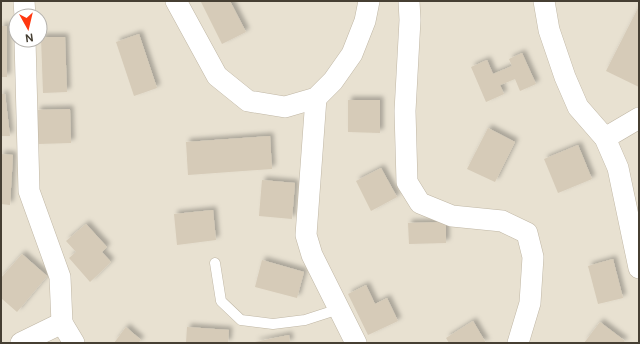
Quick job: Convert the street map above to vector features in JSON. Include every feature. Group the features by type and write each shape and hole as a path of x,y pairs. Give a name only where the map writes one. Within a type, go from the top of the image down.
{"street":[{"path":"176,1 217,76 248,101 286,107 316,98 334,81 352,54 365,21 369,1"},
{"path":"409,1 410,20 405,111 407,182 420,203 426,206 452,216 502,221 527,233 533,257 530,303 518,343"},
{"path":"544,1 549,30 565,77 578,107 605,138 618,168 639,268"},
{"path":"25,48 29,191 60,277 62,323 74,343"},
{"path":"316,98 306,235 312,255 356,343"},
{"path":"605,138 639,118"},
{"path":"21,343 62,323"}],"lane":[{"path":"215,263 221,301 242,320 273,324 305,320 339,309"}],"shaded area":[{"path":"1,1 639,1 639,343 1,343"}],"building":[{"path":"230,1 246,32 222,44 201,2"},
{"path":"639,6 639,87 606,71"},
{"path":"1,26 7,26 7,77 1,77"},
{"path":"139,34 157,88 134,96 116,42"},
{"path":"48,37 65,37 67,92 43,93 41,48 48,48"},
{"path":"522,53 536,84 520,91 515,79 500,85 504,94 486,102 471,67 487,60 493,74 512,66 509,59"},
{"path":"1,94 5,94 10,136 1,136"},
{"path":"348,100 380,100 380,133 348,132"},
{"path":"70,109 71,143 38,144 37,110"},
{"path":"488,128 515,142 495,182 467,169"},
{"path":"270,136 272,169 188,175 186,142"},
{"path":"578,145 592,179 558,193 544,159"},
{"path":"1,154 13,155 10,205 1,204"},
{"path":"381,168 397,197 371,211 356,181"},
{"path":"262,180 295,183 292,219 259,216"},
{"path":"213,210 216,240 177,245 174,214"},
{"path":"446,222 446,243 409,244 408,223"},
{"path":"86,224 107,247 102,252 111,262 90,282 69,258 76,252 66,241"},
{"path":"22,254 47,276 17,312 1,298 1,278"},
{"path":"613,259 623,298 598,304 588,266"},
{"path":"262,260 304,272 297,298 255,287"},
{"path":"366,285 375,304 387,298 398,321 368,335 348,294"},
{"path":"473,321 486,343 449,343 446,338"},
{"path":"600,322 625,341 623,343 584,343"},
{"path":"126,327 141,340 138,343 114,343"},
{"path":"187,327 229,330 228,343 186,343"},
{"path":"289,335 290,343 255,343 255,342"}]}
